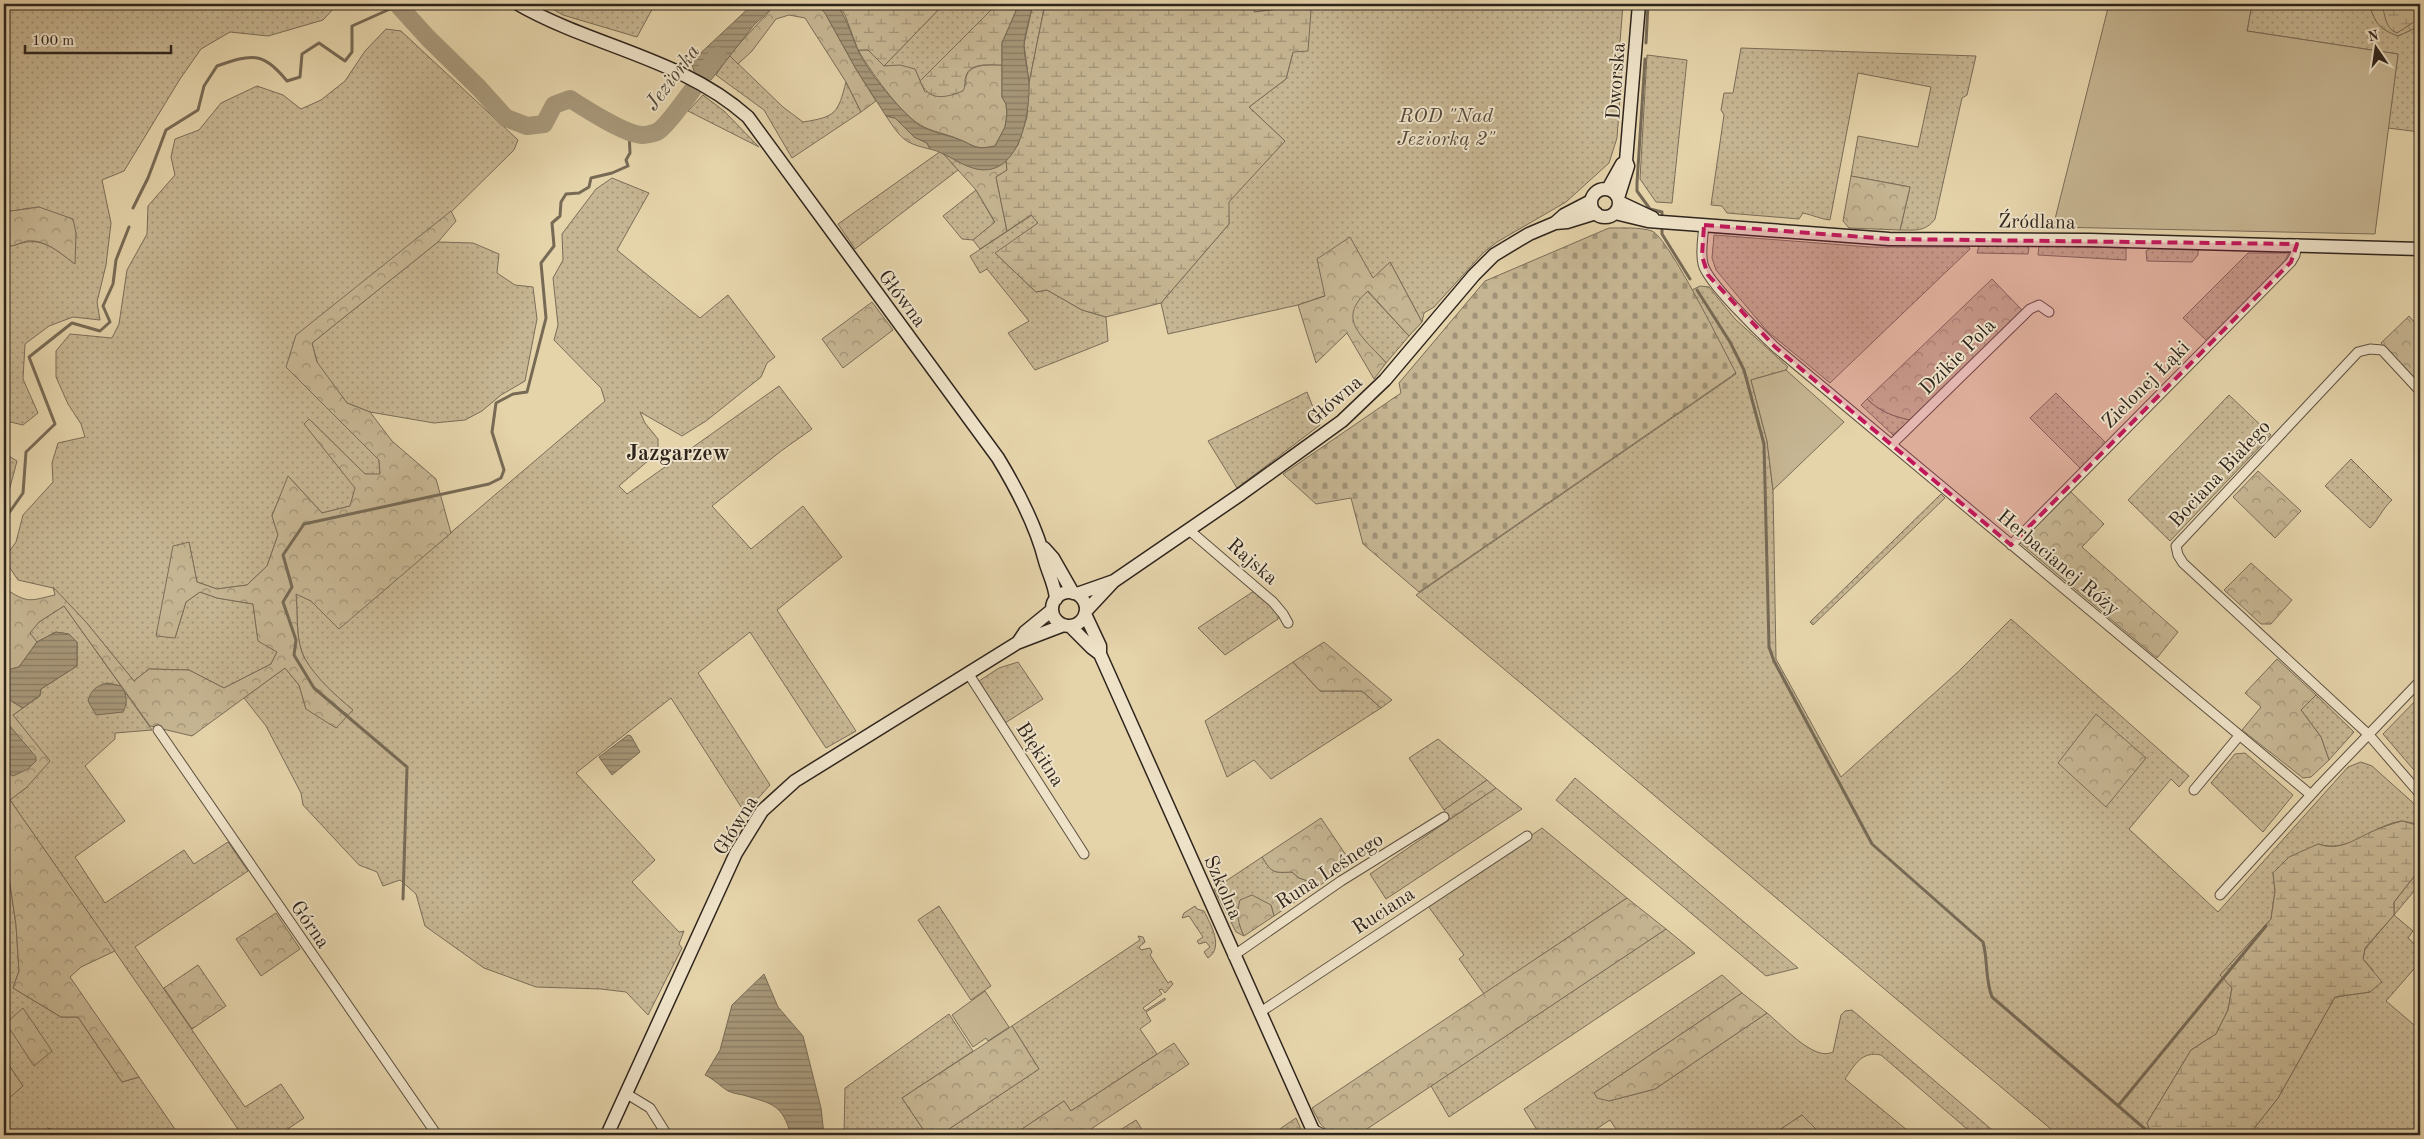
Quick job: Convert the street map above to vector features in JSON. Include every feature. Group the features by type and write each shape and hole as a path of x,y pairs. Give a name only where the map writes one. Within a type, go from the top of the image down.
{"main road":[{"name":"Główna","path":"518,4 580,33 677,70 729,101 762,134 854,264 987,443 1016,490 1044,548 1053,558 1075,593 1114,581"},
{"name":"Dworska","path":"1617,205 1628,166 1626,161 1639,4"},
{"name":"Dworska","path":"1608,189 1622,164 1626,161"},
{"path":"1608,189 1615,193 1617,205 1603,217 1592,208 1591,201 1596,191 1608,189"},
{"name":"Główna","path":"1556,223 1564,215 1591,201"},
{"name":"Źródlana","path":"1617,205 1632,219 1889,239 2297,244 2420,249"},
{"name":"Główna","path":"1085,613 1114,581 1342,421 1385,380 1474,275 1494,255 1519,239 1556,223 1567,222 1596,213"},
{"name":"Główna","path":"1017,642 1054,605 1055,587 1046,562 1044,548"},
{"path":"1075,593 1084,601 1085,613 1079,622 1067,625 1055,618 1054,605 1062,594 1075,593"},
{"name":"Szkolna","path":"1085,613 1100,646 1100,654 1313,1131"},
{"name":"Główna","path":"607,1135 628,1094 736,853 762,811 795,781 1017,642 1067,625"},
{"name":"Szkolna","path":"1067,625 1100,654"}],"street":[{"name":"Herbacianej Róży","path":"1704,225 1702,256 1705,270 1747,321 1805,373 2311,795"},
{"name":"Zielonej Łąki","path":"2011,545 2291,262 2295,255 2297,244"},
{"name":"Dzikie Pola","path":"1892,444 2030,309 2040,305 2049,312"},
{"name":"Bociana Białego","path":"2369,735 2183,563 2178,555 2176,546 2358,352 2370,349 2382,350 2420,391"},
{"name":"Rajska","path":"1189,530 1273,602 1288,623"},
{"name":"Błękitna","path":"968,673 1084,854"},
{"path":"2220,895 2311,795 2420,681"},
{"name":"Górna","path":"158,730 437,1135"},
{"path":"2369,735 2420,794"},
{"path":"2194,790 2239,736"},
{"name":"Runa Leśnego","path":"1234,956 1341,880 1444,817"},
{"name":"Ruciana","path":"1259,1013 1527,836"},
{"path":"628,1094 650,1108 667,1135"},
{"path":"1313,1131 1324,1135"}],"highlighted area":[{"path":"1704,225 1889,239 2297,244 2291,262 2011,545 1775,347 1708,275 1702,256"}],"green space":[{"path":"4,4 338,4 323,20 268,36 230,32 201,49 180,79 124,171 102,180 111,223 106,265 97,302 100,320 73,317 49,326 25,344 23,379 38,413 23,425 6,421 4,434 4,245 13,246 27,242 41,243 53,248 74,263 76,233 39,207 4,212"},
{"path":"544,4 655,4 637,37 563,15"},
{"path":"776,4 816,4 825,13 876,101 861,112 846,82 805,18 789,15 776,19 752,51 738,64 729,55"},
{"path":"836,4 944,4 884,66 868,50 858,50 845,15"},
{"path":"944,4 997,4 920,81 915,69 884,66"},
{"path":"997,4 1019,4 1002,43 1002,65 981,65 972,68 966,76 963,91 944,96 933,95 928,92 920,81"},
{"path":"1033,4 1045,4 1029,83 1024,44"},
{"path":"1045,4 1255,4 1254,12 1305,6 1311,11 1308,51 1293,52 1286,79 1249,107 1285,141 1229,202 1229,224 1161,303 1106,317 1082,310 1047,290 1036,292 995,253 1038,223 1031,215 1007,231 996,177 1007,170 1006,161 1018,145 1027,117 1029,83"},
{"name":"ROD \"Nad Jeziorką 2\"","path":"1255,4 1623,4 1620,42 1624,43 1617,138 1609,163 1566,202 1497,242 1483,253 1434,307 1424,313 1422,322 1390,262 1373,279 1298,305 1168,334 1161,303 1229,224 1228,202 1285,141 1249,107 1286,79 1305,6 1253,12"},
{"path":"2109,4 2252,4 2247,31 2398,54 2375,234 2053,227"},
{"path":"2252,4 2369,4 2382,28 2391,33 2398,36 2420,26 2420,132 2388,128 2398,54 2247,31"},
{"path":"2369,4 2420,4 2420,26 2398,36 2391,33 2382,28"},
{"path":"2382,4 2420,4 2420,18 2397,33 2388,25"},
{"path":"386,29 401,31 518,140 514,150 443,220 296,336 287,367 379,460 380,475 365,474 309,419 305,425 356,488 350,506 322,513 289,477 272,515 278,535 267,566 247,585 217,589 197,582 189,542 175,638 186,602 200,592 217,598 253,604 258,640 277,652 271,664 224,688 189,670 149,669 134,681 86,622 53,588 18,580 4,559 16,542 23,515 53,482 52,463 58,443 85,437 81,424 68,404 56,377 56,351 70,334 112,338 119,324 127,270 147,234 148,206 175,175 171,157 175,139 199,130 221,103 257,86 283,95 301,109 321,100 345,81 365,51"},
{"path":"1741,48 1976,56 1967,95 1962,98 1935,219 1924,228 1900,230 1910,187 1851,176 1858,136 1918,147 1931,87 1858,73 1830,220 1803,213 1799,219 1727,213 1722,206 1711,205 1724,115 1721,110 1724,93 1733,93"},
{"path":"858,50 868,50 884,66 900,65 915,69 925,92 966,85 966,78 972,69 983,66 1002,65 1002,97 1006,104 1007,114 1005,127 995,146 976,147 919,124 894,101"},
{"path":"729,55 783,107 803,122 823,118 834,112 841,101 846,82 861,112 792,158 764,110 716,75"},
{"path":"1647,55 1687,60 1672,203 1656,202 1640,179"},
{"path":"703,95 724,111 759,147 688,111"},
{"path":"886,116 895,118 914,137 927,143 930,149 908,142 895,130"},
{"path":"941,151 958,170 855,249 838,224"},
{"path":"941,151 965,165 980,169 996,166 1006,161 1007,170 996,177 1007,231 980,249 973,240 995,222 976,190"},
{"path":"1851,176 1910,187 1900,230 1849,228 1843,221"},
{"path":"612,178 649,193 617,250 700,318 728,295 775,357 767,363 761,377 706,421 682,436 640,412 645,423 658,439 658,452 619,486 627,494 779,386 812,429 712,506 751,549 803,506 842,557 777,610 856,731 826,748 750,632 698,673 770,785 745,813 671,698 576,773 655,860 632,882 679,932 684,931 679,944 682,948 648,1015 626,992 601,989 536,987 484,968 425,926 416,894 400,880 383,886 377,872 359,865 303,805 301,793 266,726 244,698 285,668 299,685 306,709 353,710 333,693 305,659 298,635 296,593 311,601 339,628 605,401 601,388 554,340 558,325 553,278 563,260 562,234 596,189"},
{"path":"976,190 995,223 973,240 962,239 943,216"},
{"path":"39,207 73,219 76,233 75,264 41,242 27,241 13,246 4,245 4,212"},
{"path":"451,211 456,221 438,242 312,343 317,362 347,403 370,412 392,441 436,479 451,533 339,629 311,601 296,594 298,636 305,659 321,680 353,710 336,728 306,709 299,685 285,668 192,736 150,726 64,606 39,622 30,633 37,642 19,667 11,669 4,675 4,595 9,591 21,598 31,600 55,595 53,587 86,622 134,681 149,669 189,670 224,688 271,664 277,652 258,641 253,604 217,598 200,592 186,602 175,638 156,636 173,546 189,542 197,582 217,589 247,585 267,566 278,535 272,516 288,476 322,513 350,506 355,488 304,424 309,419 365,474 380,474 379,460 286,367 296,335"},
{"path":"1032,215 1038,223 996,254 1036,292 1047,290 1082,310 1106,317 1108,341 1035,370 1008,333 1029,321 987,269 980,273 970,256"},
{"path":"1609,228 1647,230 1652,231 1660,238 1683,273 1736,373 1419,592 1363,544 1351,498 1316,504 1283,474 1401,393 1399,383 1485,281"},
{"path":"1714,235 1870,247 1969,247 1970,249 1830,383 1767,331 1716,270 1712,258"},
{"path":"1350,237 1373,278 1390,262 1422,322 1409,336 1368,291 1358,301 1353,320 1356,328 1386,363 1374,379 1347,333 1316,363 1298,305 1325,296 1317,259"},
{"path":"438,242 473,243 499,254 497,273 515,285 533,287 537,319 525,381 501,395 482,411 465,420 434,423 370,412 347,403 318,365 312,343"},
{"path":"1979,246 2027,246 2029,248 2028,254 1977,253"},
{"path":"2039,246 2126,248 2126,260 2038,255"},
{"path":"2151,248 2198,249 2198,255 2192,262 2147,261 2146,251"},
{"path":"2248,253 2289,253 2282,266 2207,341 2183,318"},
{"path":"1992,279 2023,311 1910,420 1887,413 1867,399"},
{"path":"1700,286 1709,287 1735,319 1788,367 1786,370 1751,380 1767,441 1773,490 1776,659 1841,777 1959,671 2011,619 2189,776 2179,787 2171,779 2129,829 2218,912 2348,767 2361,762 2372,766 2420,809 2420,826 2401,821 2340,845 2318,844 2273,873 2275,891 2271,919 2221,975 2232,988 2228,1010 2216,1034 2191,1050 2147,1123 2152,1135 2058,1135 1416,595 1736,374 1692,290"},
{"path":"1367,291 1409,336 1386,363 1361,337 1353,321 1354,305"},
{"path":"872,302 893,330 843,368 822,339"},
{"path":"2409,316 2420,329 2420,386 2381,343"},
{"path":"1786,370 1844,422 1773,490 1767,441 1751,380"},
{"path":"1307,392 1320,425 1237,488 1208,441"},
{"path":"2056,393 2106,443 2080,468 2030,418"},
{"path":"2229,395 2271,435 2170,541 2128,500"},
{"path":"1867,399 1887,413 1910,420 1893,435 1861,405"},
{"path":"4,453 17,461 4,510"},
{"path":"2351,459 2392,500 2370,528 2325,486"},
{"path":"2258,471 2301,511 2275,538 2233,497"},
{"path":"2070,491 2104,524 2082,547 2178,632 2157,658 2019,542"},
{"path":"1941,494 1945,498 1813,625 1810,622"},
{"path":"2251,563 2292,600 2271,624 2261,624 2224,590"},
{"path":"1254,591 1279,612 1278,619 1225,655 1198,628"},
{"path":"64,606 121,686 107,683 126,706 125,692 152,730 115,733 115,739 85,766 125,821 75,857 105,903 184,850 194,864 228,842 248,871 135,947 245,1107 281,1084 304,1118 279,1135 242,1135 10,800 27,787 13,715 40,696 41,689 77,666 77,642 56,632 37,642 29,633 39,622"},
{"path":"1324,642 1392,700 1381,708 1362,691 1320,691 1293,662"},
{"path":"2277,659 2316,695 2301,710 2321,737 2329,760 2311,777 2303,778 2242,730 2261,707 2245,693"},
{"path":"1018,662 1043,699 1005,723 979,681 999,668"},
{"path":"1293,662 1320,691 1362,691 1381,708 1271,779 1254,760 1227,777 1205,721"},
{"path":"4,686 9,700 23,708 13,715 50,761 27,787 10,800 115,951 81,967 70,977 139,1077 122,1082 78,1017 61,1017 13,988 19,971 16,925 4,843"},
{"path":"2316,695 2354,732 2329,760 2321,737 2301,710"},
{"path":"2420,696 2420,777 2383,734"},
{"path":"2096,714 2146,758 2106,807 2058,763"},
{"path":"1438,739 1487,780 1444,810 1409,758"},
{"path":"2245,753 2293,795 2263,832 2211,783 2235,754"},
{"path":"1575,778 1798,968 1766,976 1556,800"},
{"path":"1487,780 1496,788 1450,819 1444,810"},
{"path":"1496,788 1522,809 1386,899 1370,874"},
{"path":"1321,818 1352,864 1320,885 1299,878 1292,872 1274,871 1268,866 1262,857"},
{"path":"2402,821 2420,826 2420,869 2394,902 2394,915 2365,948 2363,959 2382,982 2370,992 2335,997 2278,1098 2249,1135 2152,1135 2147,1123 2191,1050 2216,1034 2228,1010 2232,988 2220,975 2271,919 2275,891 2273,873 2289,857 2318,844 2339,846"},
{"path":"1542,828 1627,898 1484,994 1459,959 1464,955 1428,906"},
{"path":"4,843 16,925 19,971 13,988 61,1017 78,1017 122,1082 139,1077 179,1135 54,1135 50,1128 35,1135 4,1135 4,1094 7,1099 23,1086 4,1058"},
{"path":"1262,857 1274,871 1292,872 1299,878 1320,885 1274,916 1271,905 1239,924 1244,936 1236,932 1214,889"},
{"path":"2420,869 2420,884 2394,915 2394,902"},
{"path":"1252,895 1271,905 1274,916 1244,936 1240,927 1238,910 1240,900"},
{"path":"1627,898 1666,929 1361,1133 1351,1136 1333,1133 1320,1123 1312,1108"},
{"path":"939,906 991,986 971,1000 918,920"},
{"path":"1195,906 1197,909 1204,911 1215,936 1215,948 1208,958 1204,952 1210,947 1206,942 1199,944 1197,941 1203,937 1189,916 1182,918 1184,913"},
{"path":"276,913 300,949 261,976 236,939"},
{"path":"2394,915 2413,931 2408,938 2420,949 2420,962 2386,1001 2420,1030 2420,1135 2249,1135 2278,1098 2335,997 2370,992 2373,970 2363,959 2365,949"},
{"path":"1666,929 1695,953 1449,1117 1431,1086"},
{"path":"1138,936 1143,937 1145,942 1139,947 1141,950 1150,948 1152,952 1150,955 1168,983 1171,981 1173,984 1165,993 1162,989 1159,990 1162,994 1143,1008 1145,1011 1165,998 1165,1000 1146,1012 1151,1021 1140,1029 1157,1054 1071,1111 1064,1101 1013,1135 940,1135 1039,1069 1012,1026 1140,940"},
{"path":"198,965 226,1006 192,1029 164,988"},
{"path":"1722,975 1742,993 1594,1093 1609,1101 1655,1089 1767,1013 1798,1041 1808,1047 1825,1054 1833,1052 1841,1015 1845,1011 1852,1010 1998,1135 1974,1135 1881,1055 1874,1054 1860,1060 1845,1079 1913,1135 1816,1135 1820,1133 1802,1115 1772,1135 1620,1135 1610,1120 1587,1135 1540,1135 1524,1109"},
{"path":"985,991 1009,1027 988,1041 986,1038 973,1047 952,1015"},
{"path":"1742,993 1767,1013 1655,1089 1609,1101 1597,1098 1594,1093"},
{"path":"23,1008 52,1051 34,1066 6,1023"},
{"path":"949,1014 973,1051 902,1098 927,1135 844,1135 845,1088"},
{"path":"1012,1026 1039,1069 940,1135 927,1135 902,1098"},
{"path":"1174,1043 1189,1064 1082,1135 1013,1135 1064,1101 1071,1111"},
{"path":"4,1058 23,1086 8,1099 4,1094"},
{"path":"1802,1115 1820,1133 1816,1135 1772,1135"},
{"path":"1296,1118 1303,1134 1271,1135"},
{"path":"1136,1120 1145,1134 1112,1135"}],"shaded area":[{"path":"753,4 776,4 754,25 711,80 694,71 691,62"},
{"path":"816,4 836,4 846,20 867,67 892,98 916,123 930,130 981,148 995,146 1005,127 1007,114 1006,104 1002,97 1002,43 1019,4 1033,4 1024,45 1029,83 1028,109 1021,137 1015,150 1006,161 996,168 983,170 969,167 930,149 927,143 914,137 895,118 886,116 856,69 825,13"},
{"path":"56,632 69,634 77,642 77,666 41,689 40,695 23,708 10,699 5,687 4,675 11,669 19,667 37,642"},
{"path":"107,683 121,686 125,692 125,709 123,712 96,715 88,701 89,697 94,689"},
{"path":"4,719 36,757 36,761 28,769 13,776 9,773 4,759"},
{"path":"628,735 631,736 640,752 612,775 599,757"},
{"path":"764,974 778,1007 803,1036 821,1108 824,1135 791,1135 784,1117 775,1107 769,1103 728,1091 705,1075 720,1050 732,1005"}],"waterway":[{"name":"Jeziorka","path":"397,4 506,118 527,126 544,124 554,105 570,99 605,120 634,134 642,135 657,132 670,120 717,56"},
{"path":"1646,43 1648,4"},
{"path":"133,208 148,178 166,130 198,110 204,86 217,66 239,59 256,58 270,64 287,81 300,77 302,54 319,43 345,61 352,52 352,26 399,5"},
{"path":"1645,59 1637,191 1650,209 1662,212 1662,214"},
{"path":"403,899 407,767 314,688 294,655 296,640 283,602 292,587 283,555 304,524 489,484 501,478 504,470 492,432 496,403 513,394 527,392 546,318 541,263 554,246 552,223 560,216 561,202 566,194 579,193 589,187 591,178 612,173 628,166 626,160 630,153 629,131"},
{"path":"4,520 23,493 26,452 55,424 29,357 72,323 100,331 110,322 103,306 113,284 116,260 129,227"},
{"path":"1662,230 1662,234 1690,279"},
{"path":"1697,290 1730,342 1744,370 1764,444 1769,647 1774,661 1872,844 1983,942 1988,984 1992,997 2152,1135"},
{"path":"4,570 9,579 4,583"},
{"path":"2118,1106 2266,926"}],"district":[{"name":"Jazgarzew","path":"678,452"}]}
